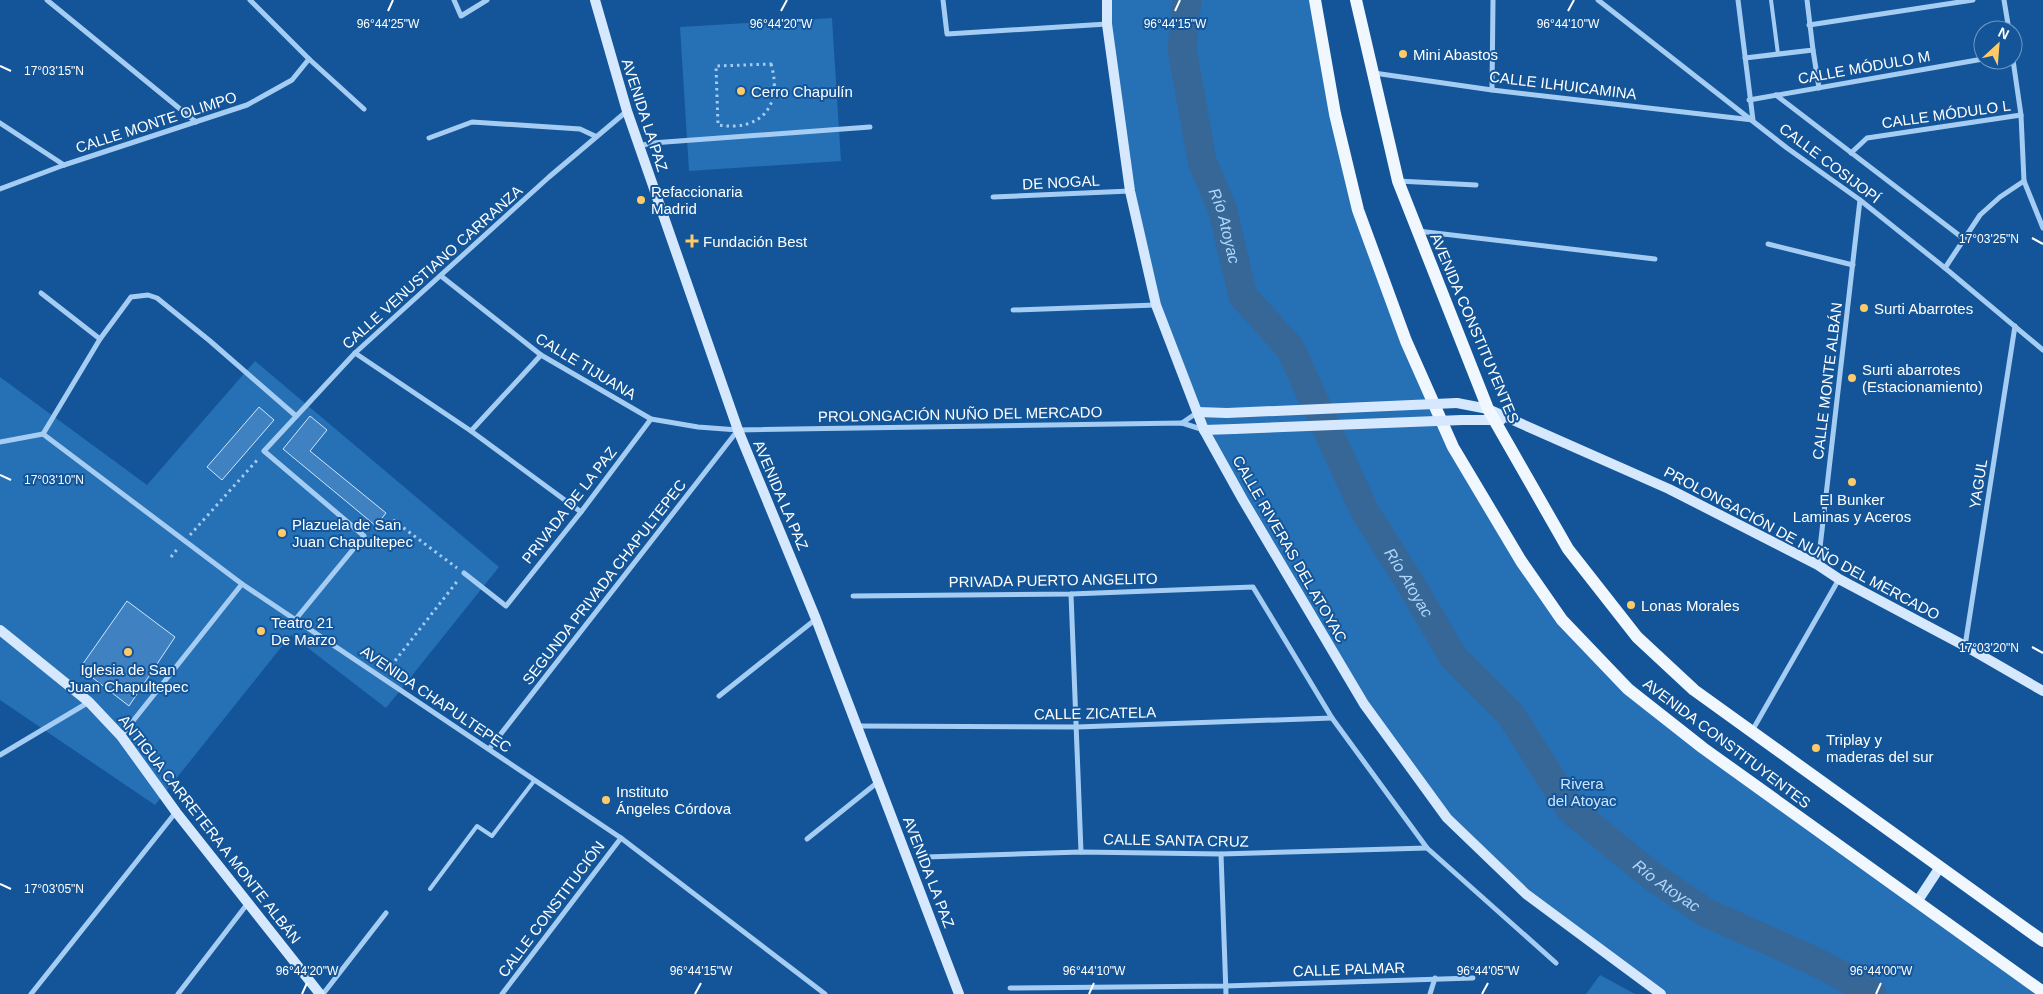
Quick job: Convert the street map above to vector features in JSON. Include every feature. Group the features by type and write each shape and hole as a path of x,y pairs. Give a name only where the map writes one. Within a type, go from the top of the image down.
{"main road":[{"name":"AVENIDA CONSTITUYENTES","path":"1315,0 1334,114 1358,210 1406,341 1453,447 1521,561 1562,620 1628,689 1703,748 2043,992"},
{"name":"AVENIDA CONSTITUYENTES","path":"1356,0 1371,73 1398,181 1491,414 1568,550 1637,638 1694,690 2043,941"}],"street":[{"path":"47,0 196,122"},
{"path":"250,0 309,59 364,109"},
{"path":"454,0 461,16 487,0"},
{"name":"AVENIDA LA PAZ","path":"595,0 627,111 738,430 816,619 960,994"},
{"path":"942,0 947,34 1107,24"},
{"name":"CALLE RIVERAS DEL ATOYAC","path":"1107,0 1107,24 1130,191 1156,306 1204,430 1243,500 1364,704 1446,818 1526,894 1660,994"},
{"path":"1492,90 1493,0"},
{"name":"CALLE COSIJOPÍ","path":"1598,0 1787,148 1860,200 2043,350"},
{"path":"1738,0 1753,120"},
{"path":"1807,0 1809,26 1819,88"},
{"path":"1809,26 1973,0"},
{"path":"2004,0 2007,20"},
{"path":"1745,58 1813,50"},
{"name":"CALLE MONTE OLIMPO","path":"0,189 64,165 255,101 292,80 309,59"},
{"name":"CALLE MÓDULO M","path":"1749,100 1973,61"},
{"path":"2014,70 2020,115 2024,181 2043,228"},
{"name":"CALLE ILHUICAMINA","path":"1371,73 1492,90 1753,120"},
{"path":"1776,95 1964,240"},
{"name":"CALLE VENUSTIANO CARRANZA","path":"264,452 355,353 595,136 627,111"},
{"name":"CALLE MÓDULO L","path":"1851,153 1867,138 2020,115"},
{"path":"429,138 472,122 580,129 595,136"},
{"path":"0,123 64,165"},
{"path":"639,146 652,143 870,127"},
{"path":"1398,181 1476,185"},
{"path":"1945,268 1980,215 2000,197 2024,181"},
{"name":"DE NOGAL","path":"993,197 1130,191"},
{"name":"CALLE MONTE ALBÁN","path":"1818,565 1860,200"},
{"path":"1418,231 1655,260"},
{"path":"1768,244 1853,265"},
{"name":"CALLE TIJUANA","path":"441,276 541,355 652,419 698,428 738,430"},
{"path":"41,293 100,339"},
{"path":"0,442 43,434 100,339 132,296 148,295 157,298 210,341 296,416"},
{"path":"1013,310 1156,306"},
{"name":"YAGUL","path":"1965,646 2015,326"},
{"path":"355,353 471,431 581,512"},
{"path":"471,431 541,355"},
{"path":"1182,423 1198,412 1456,403 1491,414"},
{"path":"1204,430 1462,420 1491,414"},
{"name":"PROLONGACIÓN DE NUÑO DEL MERCADO","path":"1491,414 1514,420 1669,489 1818,565 1839,579 1965,646 2043,692"},
{"name":"PRIVADA DE LA PAZ","path":"464,573 506,606 652,419"},
{"name":"PROLONGACIÓN NUÑO DEL MERCADO","path":"738,430 1182,423 1204,430"},
{"name":"SEGUNDA PRIVADA CHAPULTEPEC","path":"489,749 738,430"},
{"name":"AVENIDA CHAPULTEPEC","path":"43,434 242,584 621,838 825,994"},
{"path":"264,452 364,536 296,620"},
{"path":"1752,732 1839,579"},
{"path":"121,736 242,584"},
{"name":"PRIVADA PUERTO ANGELITO","path":"853,596 1070,594 1253,587 1332,718"},
{"path":"1070,594 1081,852"},
{"path":"719,696 816,619"},
{"name":"ANTIGUA CARRETERA A MONTE ALBÁN","path":"0,630 89,702 121,736 176,812 321,994"},
{"path":"0,756 89,702"},
{"path":"1332,718 1427,848 1556,963"},
{"name":"CALLE ZICATELA","path":"858,726 1077,727 1332,718"},
{"path":"807,839 878,782"},
{"path":"31,994 176,812"},
{"name":"CALLE CONSTITUCIÓN","path":"502,994 621,838"},
{"name":"CALLE SANTA CRUZ","path":"926,857 1081,852 1221,854 1427,848"},
{"path":"1221,854 1226,994"},
{"path":"1917,902 1940,867"},
{"path":"178,994 248,903"},
{"path":"321,994 386,913"},
{"path":"1430,994 1435,978"},
{"name":"CALLE PALMAR","path":"1010,988 1226,986 1473,978"}],"lane":[{"path":"1772,0 1778,54"},
{"path":"430,889 477,826 492,836 534,781"}],"path":[{"path":"771,64 775,90 771,106 761,118 748,125 733,128 718,125 716,66 771,64"},
{"path":"185,541 264,452"},
{"path":"381,678 464,573 393,520"}],"green space":[{"name":"Rivera del Atoyac","path":"1107,0 1318,0 1358,210 1453,447 1562,620 1703,748 2043,994 1661,994 1526,894 1447,818 1364,704 1204,430 1156,305 1130,191"},
{"path":"832,18 841,161 689,171 680,27"},
{"path":"255,361 499,567 386,708 291,635 155,805 0,700 0,377 147,485"},
{"path":"1600,975 1635,994 1586,994"}],"building":[{"path":"259,407 274,420 222,480 207,467"},
{"path":"310,416 327,430 310,451 386,513 376,526 283,449"},
{"name":"Iglesia de San Juan Chapultepec","path":"127,601 175,637 129,706 80,668"}],"waterway":[{"name":"Río Atoyac","path":"1187,0 1182,49 1202,161 1222,208 1243,296 1290,348 1365,512 1407,578 1454,658 1511,715 1571,810 1652,876 1705,912 1816,962 1867,989 1872,994"}],"place":[{"name":"Mini Abastos","path":"1403,54"},
{"name":"Cerro Chapulín","path":"741,91"},
{"name":"Refaccionaria Madrid","path":"641,200"},
{"name":"Fundación Best","path":"692,241"},
{"name":"Surti Abarrotes","path":"1864,308"},
{"name":"Surti abarrotes (Estacionamiento)","path":"1852,378"},
{"name":"El Bunker Laminas y Aceros","path":"1852,482"},
{"name":"Plazuela de San Juan Chapultepec","path":"282,533"},
{"name":"Lonas Morales","path":"1631,605"},
{"name":"Teatro 21 De Marzo","path":"261,631"},
{"name":"Iglesia de San Juan Chapultepec","path":"128,652"},
{"name":"Triplay y maderas del sur","path":"1816,748"},
{"name":"Instituto Ángeles Córdova","path":"606,800"}]}
